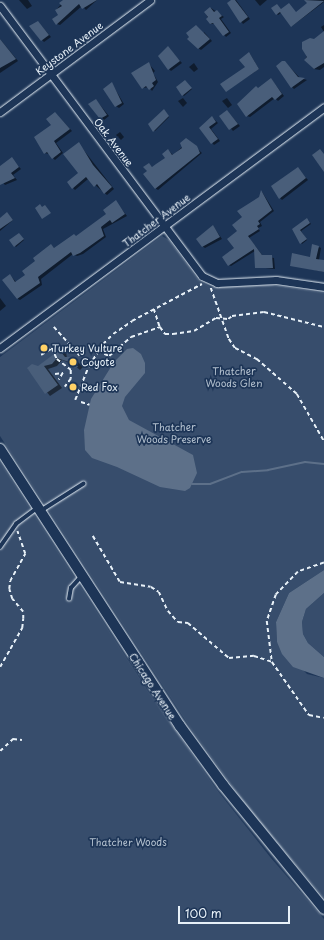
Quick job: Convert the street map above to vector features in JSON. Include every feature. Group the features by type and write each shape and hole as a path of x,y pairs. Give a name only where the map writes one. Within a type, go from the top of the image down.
{"main road":[{"name":"Chicago Avenue","path":"0,449 180,726 276,853 324,909"}],"street":[{"name":"Keystone Avenue","path":"0,112 150,0"},
{"name":"Oak Avenue","path":"0,6 206,281 217,283 276,280 324,288"},
{"name":"Thatcher Avenue","path":"0,348 324,107"}],"lane":[{"path":"0,547 16,524 83,484"},
{"path":"69,600 71,588 82,576"}],"path":[{"path":"75,400 89,366 98,351 113,334 154,309 206,281 220,317 235,348 257,359 297,394 324,441"},
{"path":"154,309 160,327 165,334 194,331 220,317 228,319 232,316 264,312 324,327"},
{"path":"54,327 89,366"},
{"path":"98,351 109,356 131,337 160,327"},
{"path":"41,356 52,348 57,359 71,370 71,379 65,387"},
{"path":"55,374 59,372 62,373 59,380"},
{"path":"81,402 90,405"},
{"path":"0,667 22,628 23,612 12,599 9,588 10,581 25,554 18,532"},
{"path":"93,536 120,582 155,590 178,622 188,623 229,658 254,656 272,662"},
{"path":"324,564 298,572 276,595 267,621 272,662 309,715 324,718"},
{"path":"0,751 13,739 22,740"}],"green space":[{"name":"Thatcher Woods Glen","path":"162,236 169,240 199,281 211,287 273,285 324,293 324,570 289,593 276,622 277,642 307,674 324,678 324,898 248,808 191,729 0,436 0,357"},
{"name":"Thatcher Woods","path":"0,462 148,691 217,790 271,858 324,919 324,940 0,940"},
{"path":"324,593 324,657 308,643 303,634 302,622 306,609"}],"shaded area":[{"path":"133,348 141,354 145,363 145,373 125,397 122,406 129,420 193,455 197,473 190,488 185,491 160,487 117,467 92,458 85,450 84,430 91,399 114,362 127,349"},
{"path":"324,570 324,593 306,609 302,622 303,634 308,643 324,657 324,678 293,667 282,654 277,642 276,622 289,593"}],"building":[{"path":"63,0 97,0 82,9 79,4 56,25 52,19 58,15 55,10 62,6 59,3"},
{"path":"231,0 235,0 248,17 240,23 227,3"},
{"path":"304,0 324,1 291,27 280,12 276,15 271,8 277,4 281,9 289,3 296,12 307,3"},
{"path":"210,7 214,12 217,10 222,16 219,18 229,32 223,36 213,23 210,24 206,19 208,17 204,12"},
{"path":"38,21 49,35 41,41 29,26"},
{"path":"196,25 210,39 198,49 187,39 189,37 186,33"},
{"path":"324,31 324,63 314,69 304,60 307,57 302,49 302,42 310,38 314,39"},
{"path":"0,39 16,59 0,68"},
{"path":"168,46 180,61 168,70 158,56"},
{"path":"249,52 259,69 226,92 220,84 245,67 239,60"},
{"path":"282,61 285,61 298,77 305,78 291,88 276,66"},
{"path":"149,62 156,80 152,83 154,86 149,90 146,86 142,89 131,73"},
{"path":"271,78 282,94 275,100 272,97 246,117 237,104 256,86 258,88"},
{"path":"185,80 192,88 182,96 176,87"},
{"path":"112,82 122,103 115,107 103,89"},
{"path":"96,99 107,115 100,119 88,104"},
{"path":"164,109 169,116 153,132 148,124"},
{"path":"227,110 238,124 229,130 219,116"},
{"path":"55,112 70,129 54,141 61,152 52,159 47,152 44,154 34,137 51,125 46,119"},
{"path":"212,116 216,122 209,127 218,139 211,144 199,128"},
{"path":"186,138 197,146 200,153 155,189 143,174 147,171 143,167 149,163 152,167 165,158 162,154 168,149 172,155 182,148 180,143"},
{"path":"79,142 93,165 112,187 104,194 97,184 94,187 86,177 72,189 67,182 78,173 63,154"},
{"path":"320,149 324,154 324,172 312,155"},
{"path":"12,157 19,167 11,173 15,178 0,185 0,166"},
{"path":"298,167 306,178 279,199 271,186"},
{"path":"261,190 272,210 258,221 260,224 257,226 259,229 248,236 262,255 272,255 273,268 255,268 254,249 228,266 222,257 234,248 227,239 237,231 232,225 242,217 237,211 259,197"},
{"path":"116,200 125,214 112,223 110,220 101,227 104,236 80,253 73,256 71,252 38,277 40,283 17,299 2,280 10,274 15,282 25,275 22,271 35,261 33,258 51,244 54,248 74,234 76,236 106,214 103,210"},
{"path":"40,204 42,207 45,205 51,213 42,219 35,208"},
{"path":"7,212 13,220 0,229 0,218"},
{"path":"307,218 310,223 300,230 307,239 300,244 292,229"},
{"path":"213,225 220,237 202,247 196,239"},
{"path":"19,233 24,239 14,247 9,240"},
{"path":"312,244 319,246 316,259 324,260 324,272 290,266 292,253 310,257"},
{"path":"62,348 61,352 65,357 72,357 78,367 74,368 72,363 57,358 52,364 44,366 58,385 45,394 27,368 32,364 38,366"}],"waterway":[{"path":"192,484 210,484 242,472 268,470 305,462 324,464"}],"place":[{"name":"Turkey Vulture","path":"44,348"},
{"name":"Coyote","path":"73,362"},
{"name":"Red Fox","path":"73,387"}],"park label":[{"name":"Thatcher Woods Preserve","path":"174,432"}]}
